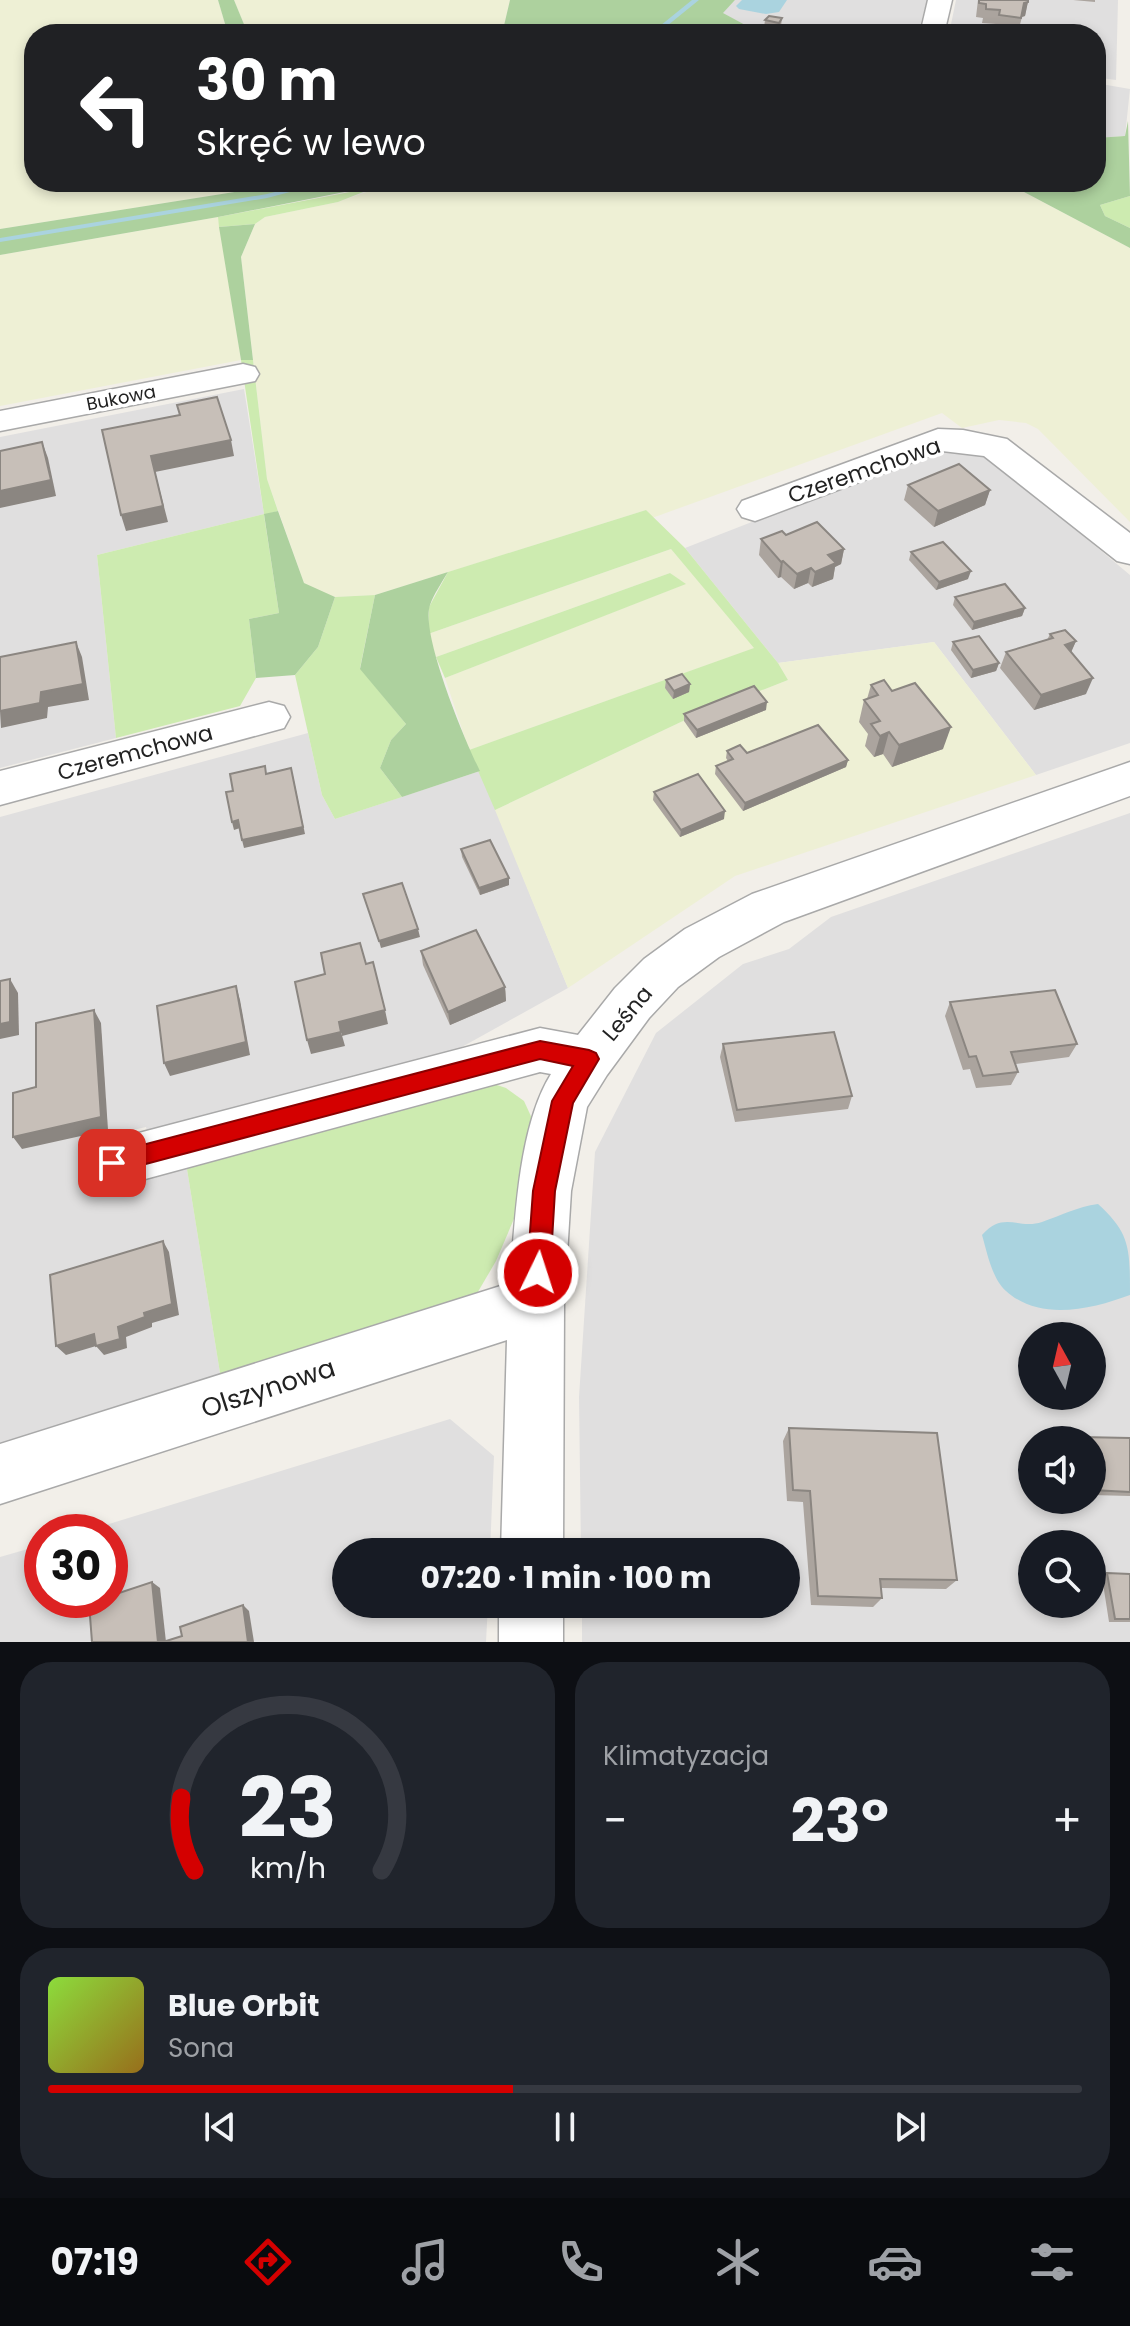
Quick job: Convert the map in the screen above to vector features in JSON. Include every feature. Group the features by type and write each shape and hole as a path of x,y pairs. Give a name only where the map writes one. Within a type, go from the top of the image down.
{"street":[{"path":"934,24 940,0"},
{"name":"Bukowa","path":"0,421 243,374"},
{"name":"Czeremchowa","path":"755,509 938,440 963,441 995,447 1130,552"},
{"name":"Czeremchowa","path":"0,788 269,717"},
{"name":"Leśna","path":"532,1538 536,1303 544,1191 563,1101 589,1059 632,1003 661,973 738,922 768,908 1130,779"},
{"path":"112,1163 540,1050 589,1059"},
{"name":"Olszynowa","path":"0,1474 536,1303"},
{"path":"531,1618 531,1642"}],"shaded area":[{"path":"735,0 927,0 921,24 743,24 722,13"},
{"path":"956,0 1118,0 1116,80 1106,79 1106,24 951,24"},
{"path":"1106,85 1130,89 1125,136 1106,137"},
{"path":"244,389 264,514 97,555 116,738 0,768 0,437"},
{"path":"939,449 989,457 1130,575 1130,743 1036,775 934,642 778,663 685,548"},
{"path":"308,733 322,795 335,819 480,771 568,988 442,1058 149,1140 146,1127 107,1136 115,1180 186,1163 221,1379 0,1447 0,817"},
{"path":"1130,813 1130,1642 582,1642 582,1618 800,1618 800,1538 581,1538 579,1397 595,1152 656,1033 743,964 789,949 831,917"},
{"path":"450,1419 494,1456 491,1538 332,1538 332,1618 487,1618 486,1642 0,1642 0,1557 24,1550 24,1618 128,1618 128,1518"}],"green space":[{"path":"0,0 218,0 225,24 24,24 24,192 234,192 0,229"},
{"path":"218,0 234,0 244,24 225,24"},
{"path":"234,0 510,0 504,24 244,24"},
{"path":"510,0 735,0 723,13 743,24 504,24"},
{"path":"1128,121 1130,196 1100,205 1105,216 1130,228 1130,248 1024,192 1106,192 1106,137 1125,136"},
{"path":"234,192 344,192 0,255 0,229"},
{"path":"363,192 338,202 265,217 255,224 219,227 218,217"},
{"path":"366,192 1024,192 1130,248 1130,522 1038,429 1026,423 999,420 962,428 942,413 652,518 646,510 375,595 335,597 316,591 304,583 267,479 241,257 255,224 265,217 338,202"},
{"path":"1130,196 1130,228 1105,216 1100,205"},
{"path":"218,217 241,360 0,406 0,255"},
{"path":"255,224 241,257 253,360 241,360 219,227"},
{"path":"241,360 253,360 267,479 278,511 264,515 279,613 249,619 256,678 240,706 116,738 97,555 264,514"},
{"path":"646,510 685,548 778,663 788,680 683,721 495,810 469,750 754,648 671,549 428,634 429,607 448,572"},
{"path":"278,511 304,583 335,597 318,647 295,675 256,678 249,619 279,613 264,514"},
{"path":"671,549 755,648 469,750 445,678 685,584 670,573 436,657 428,634"},
{"path":"448,572 430,605 431,639 464,736 480,771 402,797 380,768 391,740 406,724 360,669 375,595"},
{"path":"670,573 686,584 445,678 436,657"},
{"path":"375,595 360,668 406,724 391,740 380,768 402,797 335,819 322,795 295,675 318,647 335,597"},
{"path":"934,642 1036,775 735,876 568,988 495,810 683,721 788,680 778,663"},
{"path":"488,1082 506,1088 524,1101 535,1125 519,1207 496,1261 472,1302 221,1379 186,1163"}],"water":[{"path":"742,0 787,0 779,12 766,14 739,9 736,6"},
{"path":"1098,1204 1109,1214 1126,1243 1130,1295 1083,1308 1050,1310 1020,1301 1001,1286 982,1235 990,1228 1004,1222 1042,1222"}],"building":[{"path":"979,0 1028,2 1024,3 1021,18 999,15 1000,10 986,9 986,4 979,3"},
{"path":"769,16 782,18 779,23 765,20"},
{"path":"217,397 231,440 151,456 163,506 121,515 102,430 180,415 177,405"},
{"path":"42,442 51,480 0,491 0,451"},
{"path":"959,464 990,490 938,511 908,485"},
{"path":"817,522 844,549 828,555 836,563 815,572 811,568 797,574 781,562 761,539 782,531 786,535"},
{"path":"943,542 971,571 939,582 911,552"},
{"path":"1005,584 1025,608 974,622 955,597"},
{"path":"1065,630 1076,641 1065,645 1093,678 1041,695 1006,652 1053,638 1050,634"},
{"path":"979,636 999,663 973,670 953,642"},
{"path":"76,642 83,684 41,692 40,703 0,711 0,657"},
{"path":"682,674 690,684 674,691 666,680"},
{"path":"884,680 892,691 915,683 951,727 899,745 889,732 880,736 871,724 880,721 864,700 878,695 871,685"},
{"path":"754,686 767,702 697,730 684,714"},
{"path":"818,725 848,760 745,803 716,766 733,759 727,751 740,745 747,753"},
{"path":"265,766 266,774 291,768 303,827 242,840 238,820 232,822 226,792 233,791 230,774"},
{"path":"698,774 725,811 681,830 654,792"},
{"path":"490,840 509,878 479,888 461,849"},
{"path":"402,883 418,929 379,941 363,894"},
{"path":"476,930 505,987 448,1012 421,951"},
{"path":"360,943 366,964 373,962 385,1010 339,1022 341,1032 307,1040 295,982 325,974 321,953"},
{"path":"10,979 10,1022 0,1024 0,981"},
{"path":"236,986 246,1042 164,1063 157,1006"},
{"path":"1055,990 1077,1044 1011,1052 1018,1072 983,1076 976,1056 969,1057 950,1002"},
{"path":"94,1010 101,1117 13,1137 13,1093 36,1087 36,1023"},
{"path":"834,1032 852,1096 737,1110 723,1044"},
{"path":"163,1241 172,1304 144,1313 145,1317 118,1327 120,1339 96,1346 94,1334 56,1346 50,1275"},
{"path":"789,1428 937,1433 957,1580 880,1579 882,1598 818,1596 810,1491 793,1490"},
{"path":"1106,1438 1130,1438 1130,1492 1106,1491"},
{"path":"1107,1573 1130,1574 1130,1619 1115,1619"},
{"path":"152,1582 158,1642 92,1642 90,1618 128,1618 128,1590"},
{"path":"243,1605 248,1642 163,1642 182,1636 180,1627"}],"waterway":[{"path":"666,24 696,0"},
{"path":"0,240 283,192"}],"route":[{"path":"112,1163 540,1050 589,1059 563,1101 544,1191 538,1273"}]}
